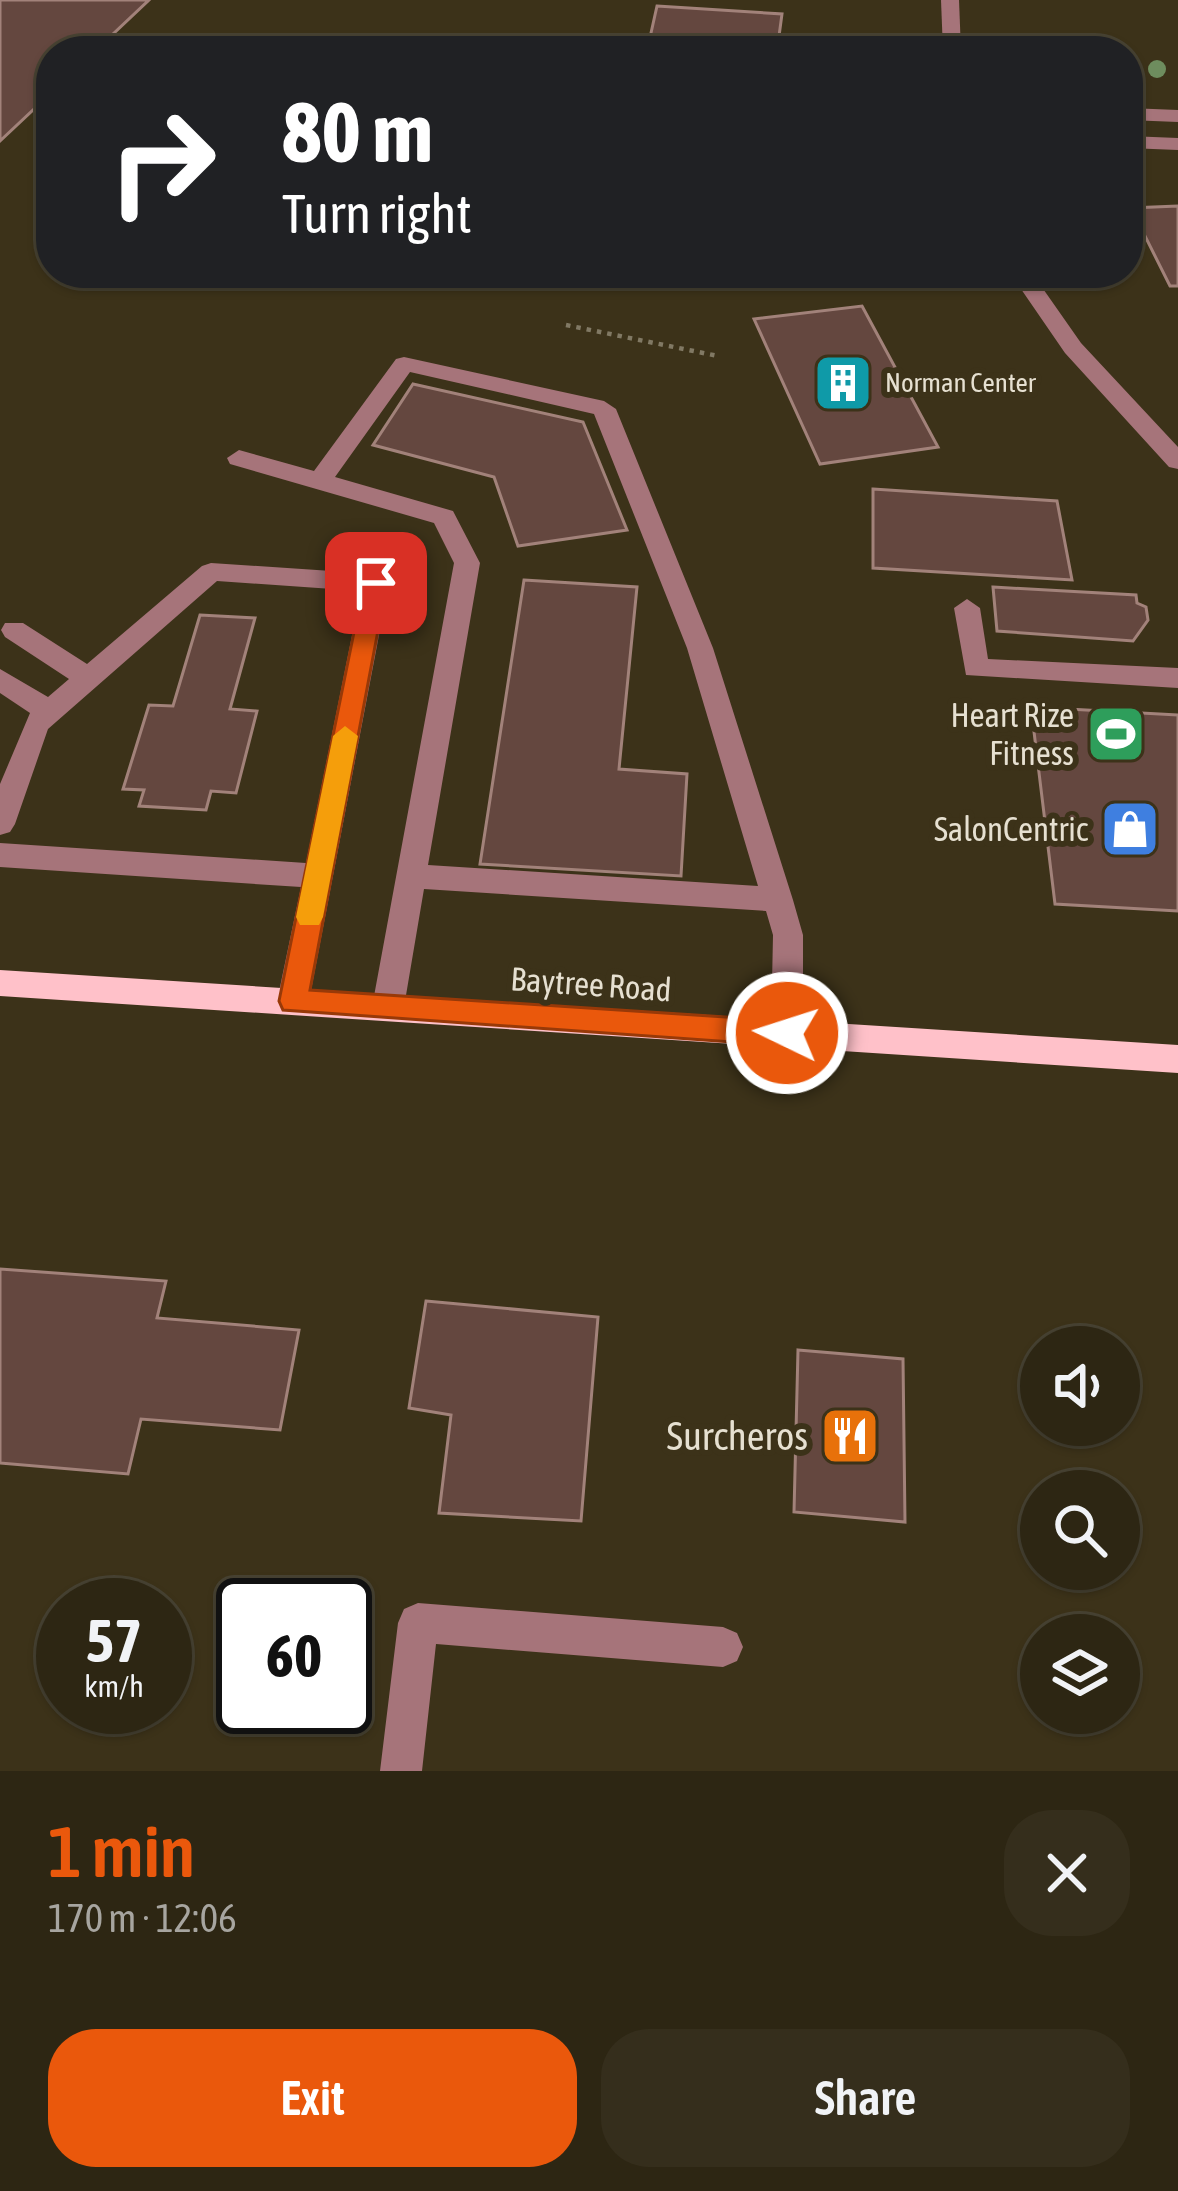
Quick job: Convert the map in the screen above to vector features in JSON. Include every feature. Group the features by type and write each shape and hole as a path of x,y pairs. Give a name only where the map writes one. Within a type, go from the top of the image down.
{"main road":[{"name":"Baytree Road","path":"0,983 1178,1059"}],"street":[{"path":"950,0 951,36"},
{"path":"1143,115 1178,116"},
{"path":"1143,143 1178,144"},
{"path":"1029,288 1127,408 1178,461"},
{"path":"320,481 404,364 604,409 700,648 778,900 788,935 787,1033"},
{"path":"239,458 444,517 467,563 388,1007"},
{"path":"0,824 36,723 211,572 376,583 293,1001"},
{"path":"967,608 976,668 1178,678"},
{"path":"14,630 86,676"},
{"path":"0,679 48,711"},
{"path":"0,855 318,876"},
{"path":"414,876 778,900"},
{"path":"401,1771 418,1623 723,1647"}],"path":[{"path":"566,325 718,356"}],"building":[{"path":"0,0 149,0 111,36 36,36 36,107 0,141"},
{"path":"657,6 782,14 779,36 650,36"},
{"path":"1178,206 1178,286 1170,286 1143,232 1143,207"},
{"name":"Norman Center","path":"862,306 938,447 820,464 754,319"},
{"path":"413,384 583,422 627,530 518,546 494,477 373,445"},
{"path":"873,489 1057,501 1072,580 873,568"},
{"path":"524,580 637,587 619,769 687,774 681,876 480,864"},
{"path":"993,587 1136,595 1137,603 1146,607 1148,620 1133,641 997,631"},
{"path":"200,615 255,618 230,709 257,711 236,793 211,791 206,810 139,806 144,790 123,789 149,705 173,706"},
{"path":"1031,707 1178,715 1178,911 1055,904"},
{"path":"0,1269 166,1281 157,1318 299,1330 280,1430 141,1419 128,1474 0,1463"},
{"path":"426,1301 598,1317 581,1521 439,1513 451,1415 409,1408"},
{"name":"Surcheros","path":"798,1350 903,1359 905,1522 794,1512"}],"slow traffic":[{"path":"310,917 345,736"}],"place":[{"name":"Norman Center","path":"843,383"},
{"name":"Heart Rize Fitness","path":"1116,734"},
{"name":"SalonCentric","path":"1130,829"},
{"name":"Surcheros","path":"850,1436"}],"route":[{"path":"376,583 293,1001 787,1033"}]}
